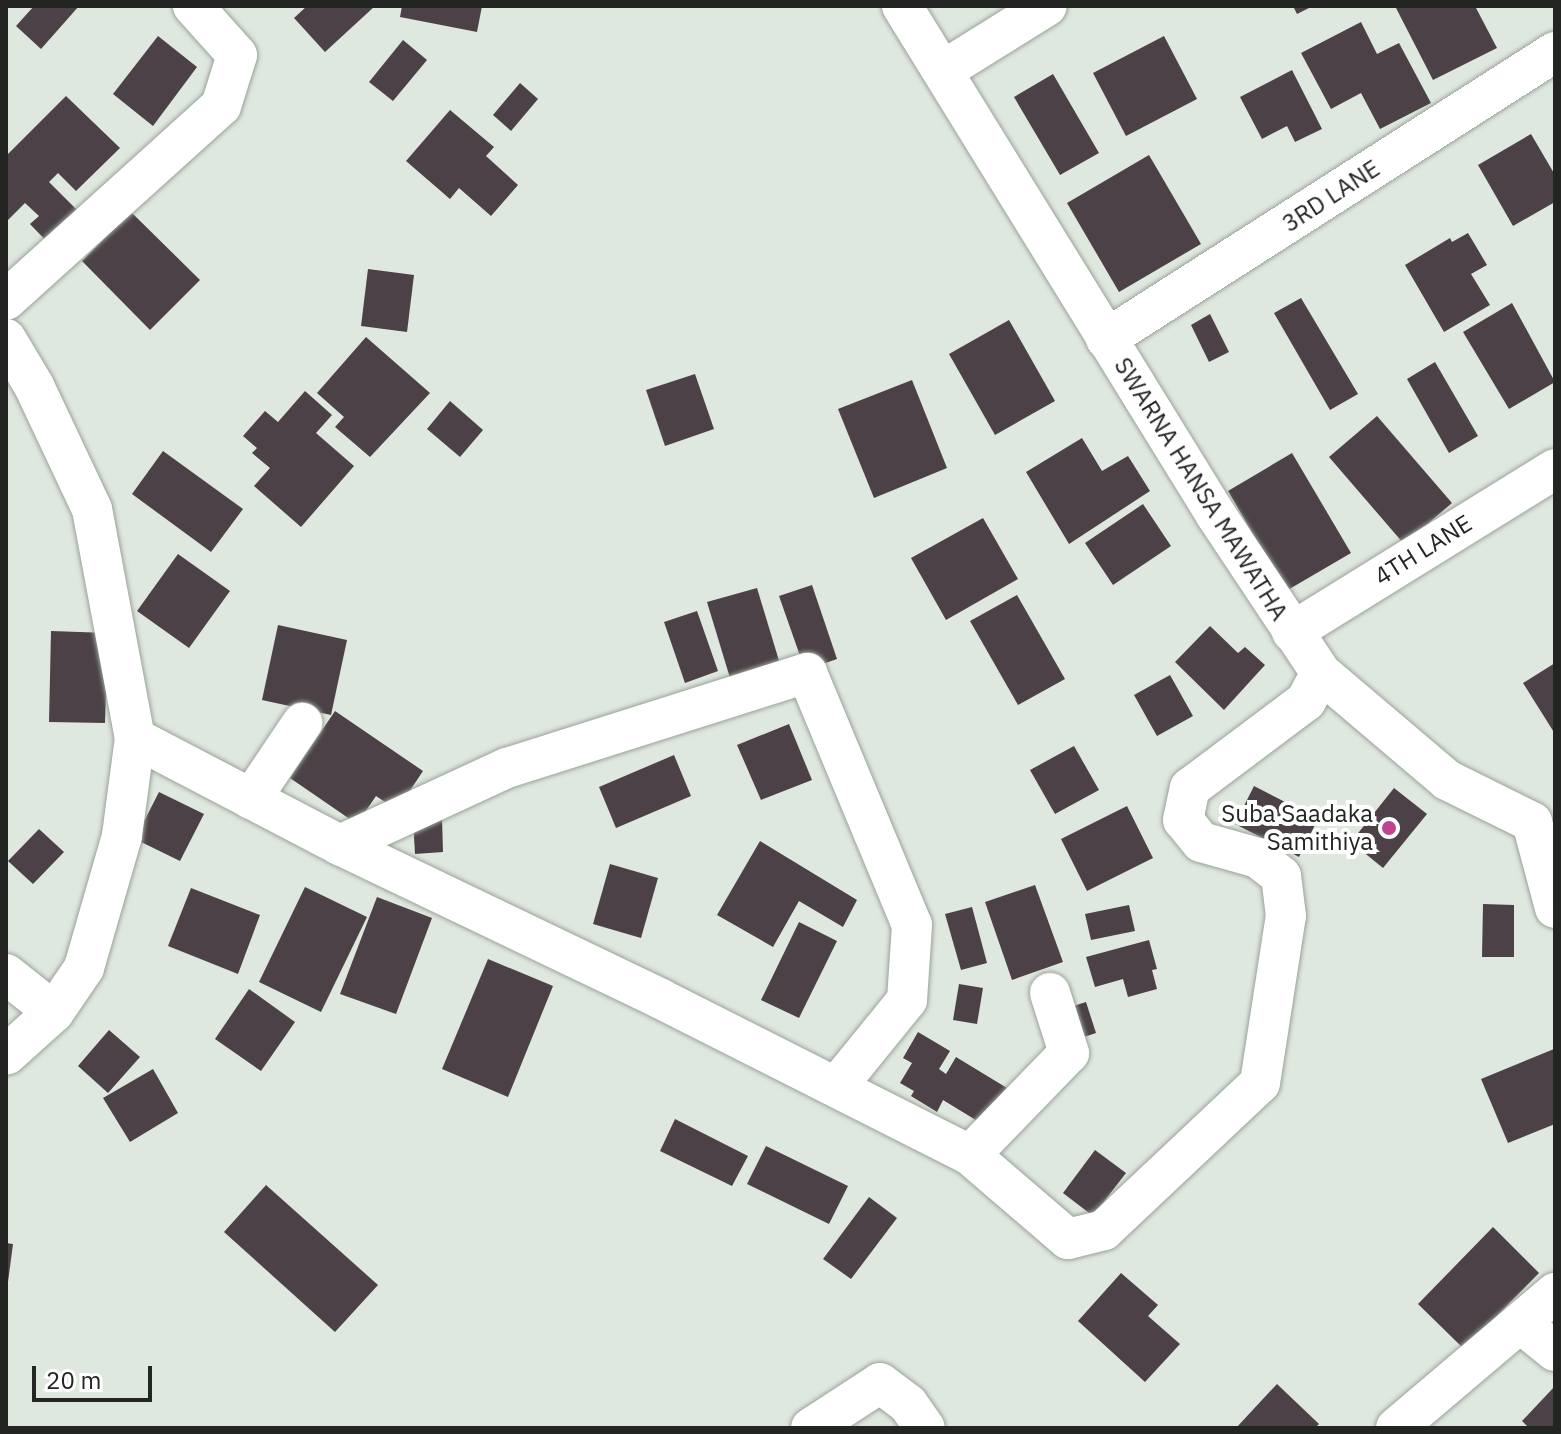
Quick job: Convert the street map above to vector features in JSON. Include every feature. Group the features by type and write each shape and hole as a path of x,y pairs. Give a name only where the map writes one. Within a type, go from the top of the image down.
{"street":[{"path":"6,300 221,106 237,55 193,6"},
{"name":"SWARNA HANSA MAWATHA","path":"902,6 1106,339 1321,673 1447,780 1544,815 1555,908"},
{"path":"944,70 1047,6"},
{"name":"3RD LANE","path":"1106,339 1555,52"},
{"path":"6,339 34,386 92,509 135,738 122,836 84,968 54,1012 6,1055"},
{"name":"4TH LANE","path":"1292,632 1555,469"},
{"path":"340,845 507,768 807,673 912,925 907,1000 837,1086"},
{"path":"135,738 340,845 837,1086 970,1155 1068,1239 1104,1230 1260,1083 1286,916 1281,876 1258,858 1201,842 1183,820 1190,788 1306,701 1321,673"},
{"path":"251,799 302,723"},
{"path":"6,974 54,1012"},
{"path":"970,1155 1069,1053 1050,993"},
{"path":"1396,1428 1555,1293"},
{"path":"1520,1323 1555,1351"},
{"path":"811,1428 880,1383 908,1404 925,1428"}],"building":[{"path":"34,6 79,6 41,49 16,26"},
{"path":"307,6 375,6 325,52 294,18"},
{"path":"402,6 482,6 477,32 400,17"},
{"path":"1293,6 1313,6 1297,14"},
{"path":"1395,6 1475,6 1497,48 1433,80"},
{"path":"1361,22 1377,54 1399,43 1431,103 1380,129 1361,93 1331,109 1301,53"},
{"path":"158,36 197,67 153,126 113,94"},
{"path":"1164,36 1197,99 1126,136 1093,73"},
{"path":"403,40 427,60 393,101 369,82"},
{"path":"1292,70 1322,129 1295,142 1287,126 1262,139 1240,97"},
{"path":"1053,74 1099,153 1060,175 1014,97"},
{"path":"520,83 538,99 511,131 493,115"},
{"path":"66,96 120,148 76,191 58,173 49,182 84,217 53,248 30,224 39,216 25,203 8,220 6,218 6,156"},
{"path":"450,110 494,147 486,156 518,185 491,216 459,188 450,199 406,161"},
{"path":"1531,134 1555,175 1555,202 1513,226 1478,165"},
{"path":"1149,155 1201,244 1119,292 1067,203"},
{"path":"131,212 200,280 150,330 82,261"},
{"path":"1468,233 1487,265 1471,274 1490,305 1444,332 1405,265 1450,238 1452,242"},
{"path":"368,269 414,275 407,332 361,326"},
{"path":"1301,298 1358,394 1330,410 1274,313"},
{"path":"1512,303 1555,382 1509,409 1463,332"},
{"path":"1210,314 1229,352 1209,362 1191,325"},
{"path":"1009,320 1055,401 995,435 949,354"},
{"path":"366,337 430,393 370,457 335,427 344,417 317,393"},
{"path":"1435,362 1478,436 1449,453 1407,379"},
{"path":"695,374 714,429 665,446 646,390"},
{"path":"912,380 947,468 874,498 838,409"},
{"path":"305,391 332,415 316,433 354,466 301,527 254,486 270,468 252,453 257,448 243,436 265,411 278,422"},
{"path":"450,401 483,430 460,457 427,429"},
{"path":"1377,416 1452,503 1404,544 1329,457"},
{"path":"1082,438 1102,471 1128,456 1150,491 1069,544 1026,472"},
{"path":"163,451 243,509 211,552 132,494"},
{"path":"1292,453 1351,553 1286,591 1228,491"},
{"path":"1143,504 1171,546 1113,585 1085,543"},
{"path":"983,518 1018,579 946,620 911,558"},
{"path":"178,554 230,591 189,648 137,611"},
{"path":"812,585 837,659 805,670 779,596"},
{"path":"757,588 780,664 730,678 707,602"},
{"path":"1017,595 1065,679 1018,705 970,621"},
{"path":"697,611 718,671 685,683 664,622"},
{"path":"278,625 347,640 331,715 262,700"},
{"path":"1210,626 1238,653 1245,647 1265,665 1224,710 1175,662"},
{"path":"51,631 108,633 105,723 49,722"},
{"path":"1555,663 1555,734 1523,683"},
{"path":"1170,675 1193,716 1157,736 1134,695"},
{"path":"335,711 423,771 397,810 376,796 357,824 290,778"},
{"path":"789,724 812,780 761,800 737,745"},
{"path":"1074,746 1099,790 1055,814 1030,770"},
{"path":"674,755 691,796 616,828 599,787"},
{"path":"1254,786 1318,819 1299,857 1235,824"},
{"name":"Suba Saadaka Samithiya","path":"1394,788 1427,814 1383,868 1351,842"},
{"path":"159,792 204,814 180,861 135,839"},
{"path":"1127,806 1153,858 1087,891 1061,839"},
{"path":"442,818 443,852 415,854 413,819"},
{"path":"39,829 64,852 33,884 8,861"},
{"path":"760,841 857,900 843,927 799,901 773,947 717,915"},
{"path":"610,864 658,878 641,938 593,924"},
{"path":"1035,885 1063,962 1012,980 985,902"},
{"path":"305,887 367,917 321,1012 259,982"},
{"path":"191,888 260,915 238,974 168,946"},
{"path":"377,897 432,918 396,1014 340,994"},
{"path":"1483,904 1514,905 1514,957 1482,957"},
{"path":"1129,905 1135,931 1091,940 1085,914"},
{"path":"972,907 987,963 961,970 945,914"},
{"path":"799,922 837,941 799,1018 761,1000"},
{"path":"1149,940 1157,969 1152,970 1157,989 1128,997 1123,979 1095,987 1086,957"},
{"path":"488,959 553,986 508,1097 442,1069"},
{"path":"959,984 983,988 977,1024 953,1020"},
{"path":"249,989 295,1022 261,1071 215,1039"},
{"path":"1086,1002 1096,1033 1069,1042 1058,1011"},
{"path":"109,1030 140,1057 108,1093 78,1066"},
{"path":"918,1032 950,1051 939,1069 946,1074 956,1057 1007,1088 984,1125 943,1100 937,1112 911,1096 914,1091 900,1083 912,1063 903,1058"},
{"path":"1554,1049 1555,1124 1508,1143 1481,1079"},
{"path":"153,1069 178,1113 130,1142 103,1098"},
{"path":"675,1119 748,1156 732,1186 660,1151"},
{"path":"766,1146 848,1186 829,1224 747,1184"},
{"path":"1095,1150 1126,1173 1093,1216 1063,1193"},
{"path":"266,1185 378,1285 335,1332 224,1232"},
{"path":"869,1197 897,1218 851,1279 823,1259"},
{"path":"1493,1227 1539,1273 1464,1349 1418,1304"},
{"path":"6,1243 13,1244 8,1282 6,1282"},
{"path":"1121,1273 1158,1305 1148,1316 1180,1344 1145,1382 1078,1321"},
{"path":"1277,1384 1319,1424 1315,1428 1236,1428"},
{"path":"1555,1386 1555,1428 1529,1428 1522,1421"}],"place":[{"name":"Suba Saadaka Samithiya","path":"1389,828"}]}
